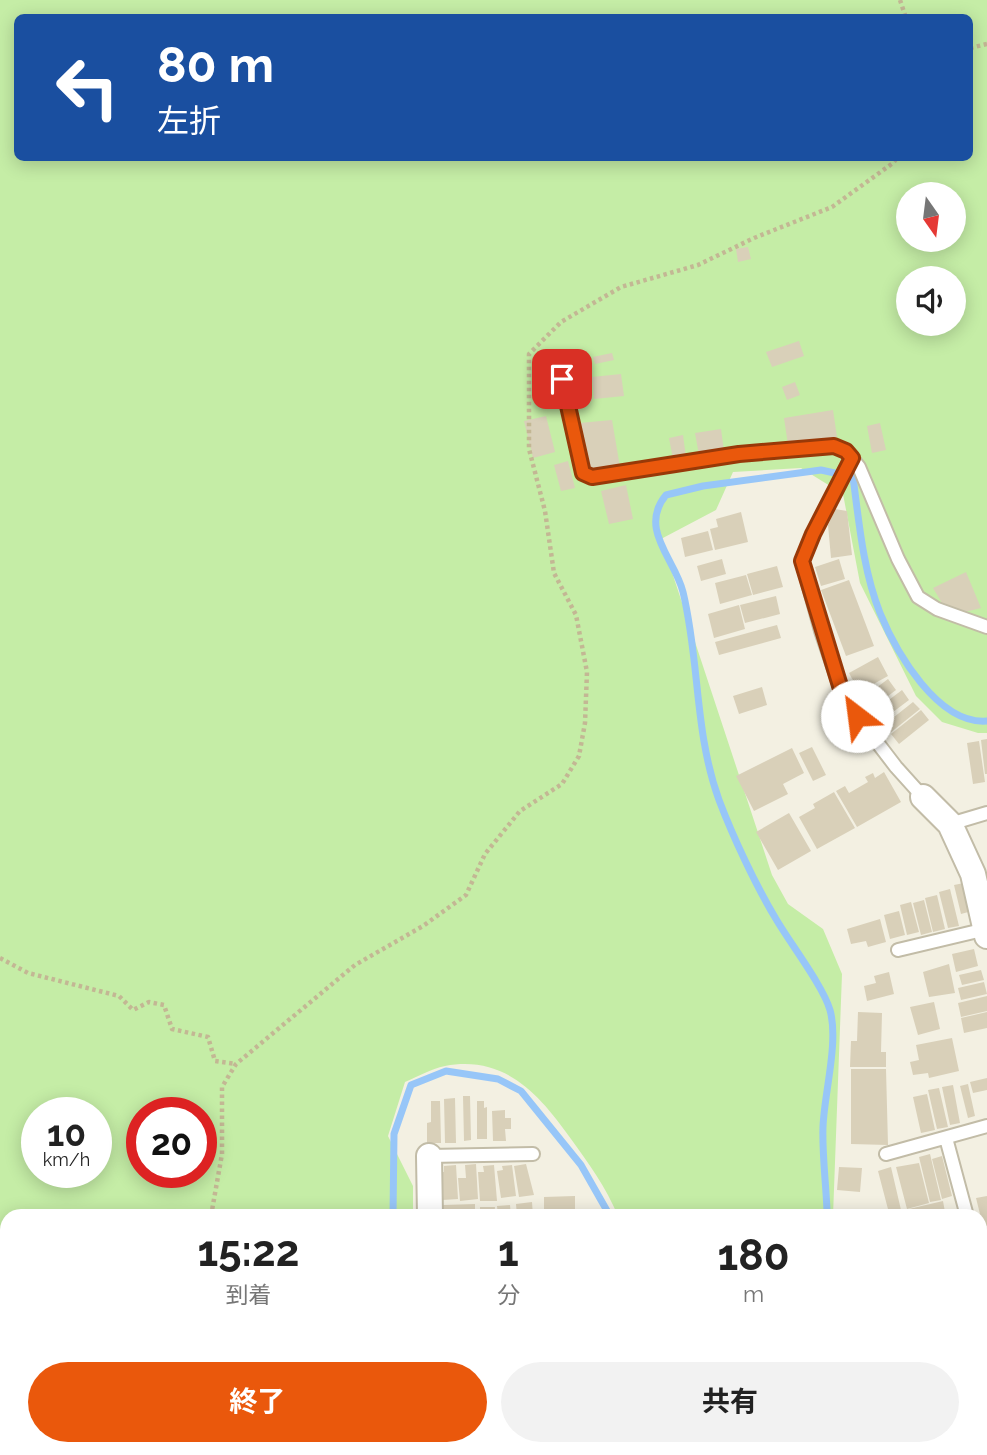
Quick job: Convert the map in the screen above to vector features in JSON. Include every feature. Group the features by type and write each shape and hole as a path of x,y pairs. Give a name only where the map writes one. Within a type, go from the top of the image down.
{"street":[{"path":"923,797 950,824 973,874 986,932"},
{"path":"429,1156 430,1209"}],"lane":[{"path":"562,379 583,473 592,477 739,454 834,446 846,451 859,467 898,559 918,597 937,609 987,627"},
{"path":"852,458 802,561 844,699 896,767 923,797"},
{"path":"950,824 987,813"},
{"path":"898,950 986,932"},
{"path":"886,1154 987,1126"},
{"path":"946,1138 965,1209"},
{"path":"429,1156 533,1154"}],"path":[{"path":"212,1209 222,1154 222,1087 236,1064 355,965 423,926 466,895 485,854 520,811 562,784 579,756 585,723 587,672 576,615 554,573 545,511 529,449 529,354 561,322 621,287 698,265 754,238 832,207 895,161"},
{"path":"0,958 28,973 119,996 133,1010 149,1002 164,1005 172,1030 208,1037 215,1061 236,1064"}],"green space":[{"path":"0,0 987,0 987,733 978,733 942,722 916,696 860,583 843,494 801,468 733,472 716,510 661,539 772,875 788,904 823,929 842,974 833,1209 615,1209 603,1185 546,1107 518,1082 503,1072 485,1066 466,1064 440,1067 405,1082 388,1136 413,1186 413,1209 0,1209"}],"building":[{"path":"748,247 751,259 738,262 736,249"},
{"path":"799,341 804,356 772,367 766,352"},
{"path":"612,353 614,360 595,364 593,357"},
{"path":"621,374 624,396 594,399 592,377"},
{"path":"590,377 592,401 571,403 569,379"},
{"path":"795,382 800,395 787,400 782,387"},
{"path":"833,410 837,437 788,445 784,418"},
{"path":"546,416 555,452 533,458 524,421"},
{"path":"612,420 620,467 591,472 579,423"},
{"path":"880,423 886,450 872,453 867,426"},
{"path":"721,429 724,451 699,455 695,433"},
{"path":"683,435 686,457 673,459 669,438"},
{"path":"568,461 575,488 561,491 554,465"},
{"path":"626,485 633,519 609,524 601,491"},
{"path":"835,509 847,511 852,555 831,558 828,525"},
{"path":"741,512 748,542 715,550 710,529 718,527 716,519"},
{"path":"708,531 713,550 685,557 681,538"},
{"path":"722,559 726,574 701,581 697,566"},
{"path":"839,559 845,579 821,586 815,567"},
{"path":"777,566 783,587 753,595 747,574"},
{"path":"966,572 981,608 965,612 942,603 933,588"},
{"path":"746,575 752,595 720,604 715,583"},
{"path":"849,580 874,646 846,656 821,590"},
{"path":"776,596 780,614 745,623 740,605"},
{"path":"739,605 745,629 714,638 708,614"},
{"path":"777,625 781,638 719,655 715,642"},
{"path":"878,657 888,676 859,692 849,673"},
{"path":"888,679 896,690 872,708 864,697"},
{"path":"762,687 767,705 739,714 733,696"},
{"path":"902,690 909,700 881,721 873,712"},
{"path":"913,702 920,709 890,733 884,725"},
{"path":"921,710 929,720 899,744 891,734"},
{"path":"987,739 987,774 985,774 981,740"},
{"path":"979,741 985,782 973,784 967,743"},
{"path":"812,747 826,775 813,781 799,753"},
{"path":"792,748 804,773 783,784 788,794 754,811 736,776"},
{"path":"884,772 901,802 857,827 836,791 845,786 849,793 868,782 865,777 873,773 875,778"},
{"path":"834,792 855,828 817,849 799,817 815,808 813,804"},
{"path":"789,813 811,851 778,870 756,832"},
{"path":"964,883 972,911 961,914 954,885"},
{"path":"950,889 959,926 948,928 939,892"},
{"path":"937,895 945,929 933,932 925,898"},
{"path":"924,900 932,932 921,935 913,903"},
{"path":"911,902 919,932 907,935 900,905"},
{"path":"899,911 905,935 890,939 884,915"},
{"path":"880,919 886,942 868,947 866,941 851,944 847,929"},
{"path":"974,949 978,966 956,972 952,954"},
{"path":"949,964 955,993 929,997 923,972"},
{"path":"981,970 984,980 962,985 959,975"},
{"path":"889,972 894,994 867,1001 864,986 876,983 874,976"},
{"path":"984,982 987,994 961,1000 958,988"},
{"path":"987,996 987,1011 961,1017 958,1003"},
{"path":"934,1002 940,1029 918,1035 910,1007"},
{"path":"858,1012 882,1013 881,1052 886,1052 886,1067 850,1067 851,1041 857,1041"},
{"path":"987,1012 987,1028 964,1033 961,1018"},
{"path":"952,1038 959,1071 929,1078 928,1073 913,1075 910,1062 919,1060 916,1045"},
{"path":"851,1069 886,1069 888,1145 851,1144"},
{"path":"987,1078 987,1090 973,1093 970,1082"},
{"path":"968,1084 975,1116 968,1118 960,1086"},
{"path":"953,1085 960,1123 950,1125 942,1087"},
{"path":"939,1088 948,1127 937,1129 928,1090"},
{"path":"927,1094 935,1130 921,1133 913,1097"},
{"path":"463,1096 470,1096 471,1140 464,1141"},
{"path":"455,1098 456,1143 445,1143 444,1099"},
{"path":"431,1101 440,1101 441,1143 427,1143"},
{"path":"477,1101 484,1101 484,1108 487,1107 487,1139 477,1139"},
{"path":"505,1110 505,1118 511,1118 511,1129 505,1129 506,1141 493,1141 492,1111"},
{"path":"930,1154 941,1200 930,1202 919,1157"},
{"path":"942,1156 952,1196 942,1199 932,1159"},
{"path":"919,1163 929,1203 907,1209 896,1167"},
{"path":"476,1164 478,1199 460,1201 458,1178 466,1178 465,1165"},
{"path":"526,1164 534,1195 519,1197 514,1166"},
{"path":"456,1165 458,1199 442,1200 441,1172 444,1172 444,1166"},
{"path":"494,1165 497,1201 480,1201 478,1172 484,1172 483,1166"},
{"path":"512,1165 516,1196 501,1198 497,1171 503,1170 502,1166"},
{"path":"839,1167 862,1168 860,1192 837,1190"},
{"path":"891,1167 901,1209 888,1209 878,1171"},
{"path":"575,1196 575,1209 544,1209 544,1197"},
{"path":"987,1196 987,1209 979,1209 976,1198"},
{"path":"943,1201 944,1209 909,1209"},
{"path":"532,1202 532,1209 516,1209 516,1204"},
{"path":"475,1204 475,1209 443,1209 443,1205"},
{"path":"510,1205 510,1209 497,1209 497,1206"}],"waterway":[{"path":"827,1209 823,1137 833,1037 830,1010 814,977 761,892 719,800 705,748 683,592 657,532 658,508 666,495 703,486 821,470 853,477 869,580 887,629 908,665 936,699 969,719 987,721"},
{"path":"393,1209 394,1134 411,1085 446,1071 498,1079 521,1091 581,1165 606,1209"}],"route":[{"path":"562,379 583,473 592,477 739,454 834,446 846,451 852,458 802,561 821,631 844,699 857,716"}]}
